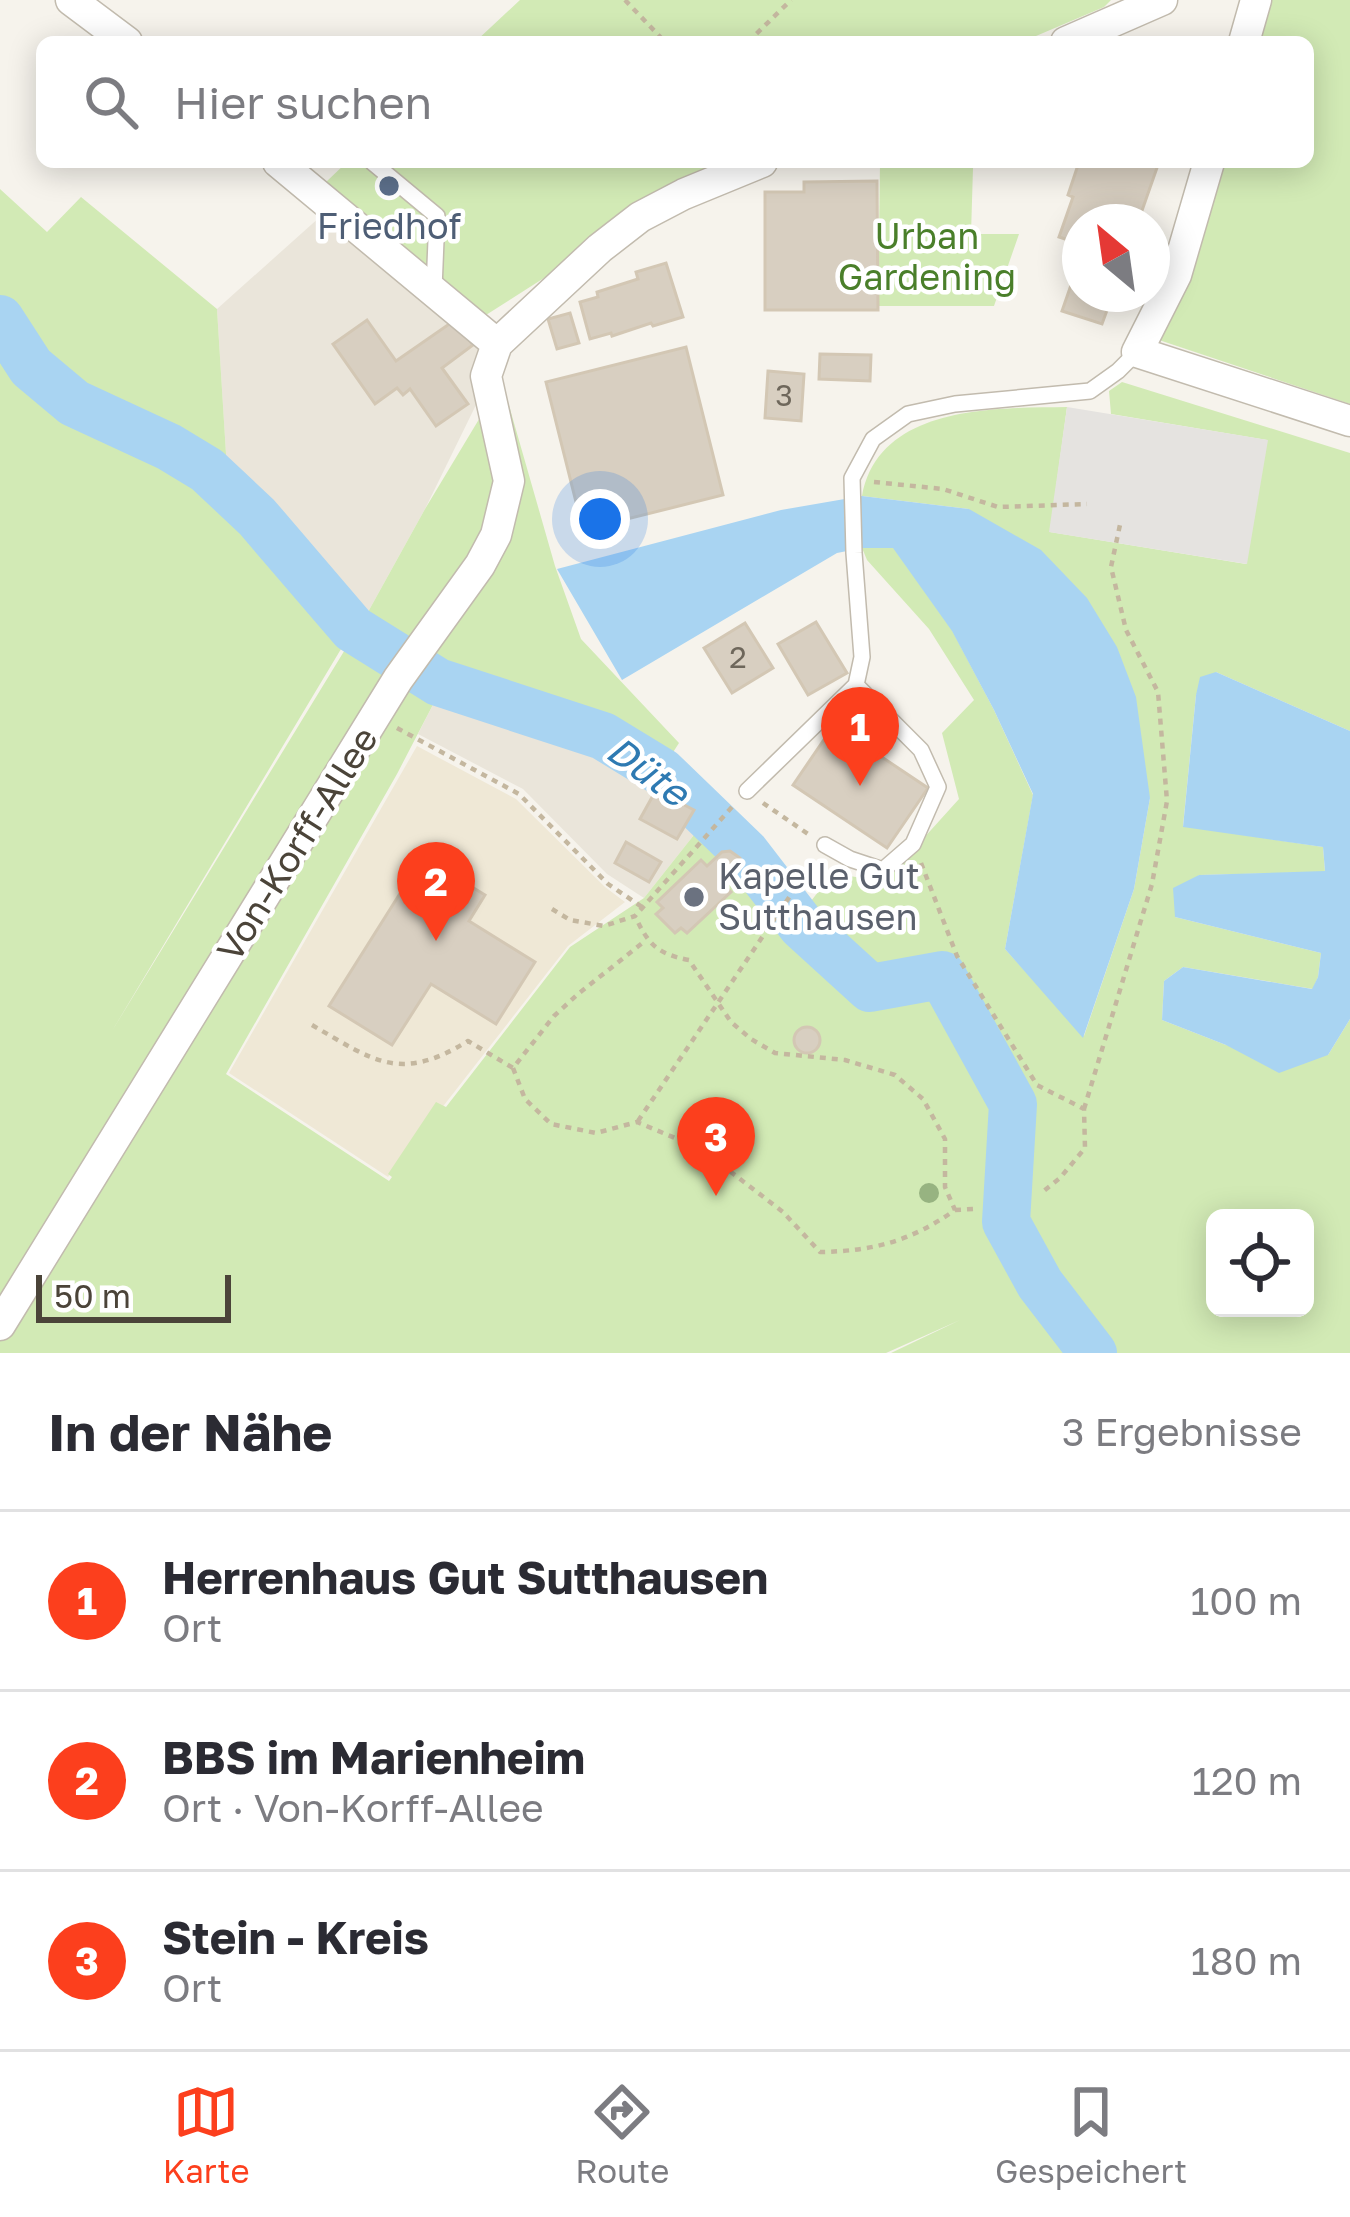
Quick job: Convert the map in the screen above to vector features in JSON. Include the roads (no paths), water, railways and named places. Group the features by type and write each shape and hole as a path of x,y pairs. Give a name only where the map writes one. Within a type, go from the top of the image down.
{"street":[{"path":"71,0 119,36"},
{"path":"1080,36 1162,0"},
{"path":"1246,36 1256,0"},
{"path":"285,168 497,344 640,217 747,168"},
{"path":"1207,168 1176,274 1136,352 1350,421"},
{"name":"Von-Korff-Allee","path":"0,1325 398,680 496,535 509,481 486,376 497,344"}],"lane":[{"path":"379,168 436,216 434,292"},
{"path":"747,791 856,686 862,657 852,487 873,439 908,414 955,404 1090,391 1136,352"},
{"path":"824,845 884,870 914,844 938,787 921,750 856,686"}],"water":[{"path":"862,496 969,509 1041,550 1087,598 1117,647 1136,697 1150,798 1134,889 1083,1038 1005,949 1033,794 952,631 893,548 837,553 622,680 557,569 781,510"},
{"path":"1216,672 1350,731 1350,1019 1328,1055 1279,1073 1226,1045 1162,1020 1164,981 1183,967 1312,989 1318,977 1321,953 1175,917 1173,888 1199,875 1325,871 1323,847 1183,827 1196,695 1200,677"}],"waterway":[{"name":"Düte","path":"0,319 31,367 74,403 207,470 257,517 353,629 438,682 603,736 662,772 745,852 802,926 870,988 942,975 1013,1104 1006,1222 1040,1284 1093,1353"}],"place":[{"name":"Friedhof","path":"389,186"},
{"name":"Herrenhaus Gut Sutthausen","path":"860,786"},
{"name":"Kapelle Gut Sutthausen","path":"694,897"},
{"name":"BBS im Marienheim","path":"436,941"},
{"name":"Stein - Kreis","path":"716,1196"}],"park label":[{"name":"Urban Gardening","path":"927,256"}]}
